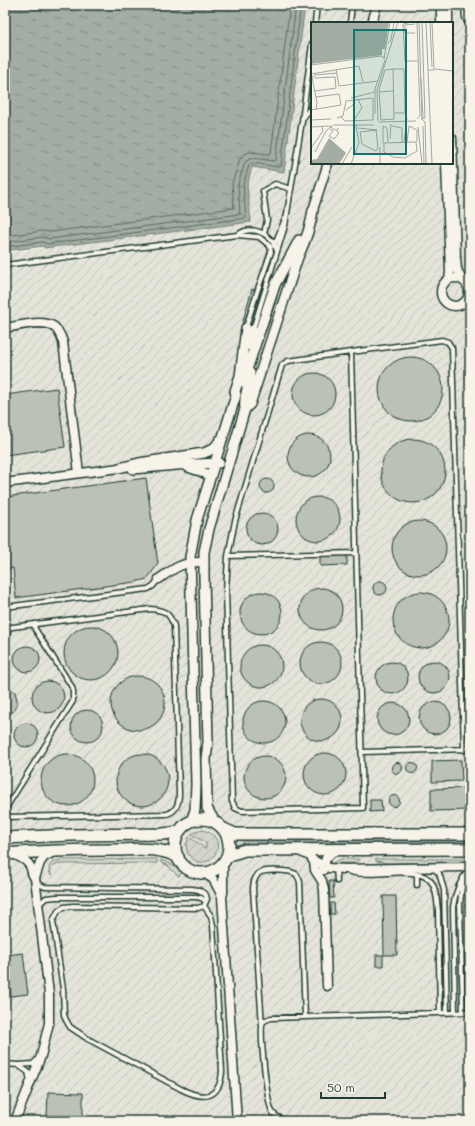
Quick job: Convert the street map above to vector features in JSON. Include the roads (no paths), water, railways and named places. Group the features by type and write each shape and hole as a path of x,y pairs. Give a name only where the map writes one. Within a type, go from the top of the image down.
{"main road":[{"path":"468,833 235,834 224,829 215,822 203,819 191,821 186,824 179,832 176,845 178,857 185,866 190,870 202,872 214,870 232,854 245,850 470,849"},
{"path":"224,829 229,840 225,860"},
{"path":"5,838 163,834 179,832"},
{"path":"7,853 58,850 147,850 166,852 178,857"}],"street":[{"path":"372,22 377,5"},
{"path":"441,5 441,22"},
{"path":"448,5 448,22"},
{"path":"236,395 240,392 275,285 302,235 313,210 328,164"},
{"path":"446,164 449,279"},
{"path":"453,164 457,268 467,283 469,287 469,298 458,306 450,305 443,300 441,288 443,284 452,278 464,279"},
{"path":"215,822 207,808 206,759 208,742 204,562 209,529 227,463 232,454 246,409 250,404 298,257 312,220 313,210"},
{"path":"5,328 42,323 53,326 59,333 63,342 79,473"},
{"path":"246,409 244,401 249,385 250,329"},
{"path":"191,821 195,810 196,784 190,562 197,520 236,395 235,391 240,376 244,336 250,329"},
{"path":"5,484 119,468 149,461 204,453 211,450 216,445 225,431"},
{"path":"182,456 209,455 216,461"},
{"path":"119,468 133,469 216,461 227,463"},
{"path":"176,465 200,471 211,476"},
{"path":"159,579 178,566 190,562 204,562"},
{"path":"15,1121 41,1056 48,1027 49,994 36,880 40,863 44,857 58,850"},
{"path":"296,850 304,853 324,866 340,869 469,868"},
{"path":"320,876 326,858 335,850"},
{"path":"7,853 25,860 36,880"},
{"path":"222,897 224,893 225,860"},
{"path":"313,860 315,870 320,876 324,890 327,916 327,986"},
{"path":"202,872 213,879 222,897 237,1121"}],"lane":[{"path":"315,22 317,5"},
{"path":"350,22 352,5"},
{"path":"464,5 465,19 470,24"},
{"path":"250,329 285,226 302,121 311,52"},
{"path":"302,121 311,107"},
{"path":"264,234 267,220 263,191 275,184 291,189"},
{"path":"250,329 258,289 286,216"},
{"path":"237,235 244,230 252,230 264,234 272,240 277,252"},
{"path":"5,265 237,235 245,237 255,236 262,239 270,246 270,255"},
{"path":"351,352 363,808 242,811 235,808 232,801 226,592 228,556 235,520 282,365 288,361 351,352 442,340 448,342 452,348 464,750"},
{"path":"228,556 356,553"},
{"path":"5,607 148,589 159,579"},
{"path":"5,643 7,627 150,609 164,611 172,618 174,626 179,800 174,810 167,814 5,817"},
{"path":"5,812 6,808 73,701 74,691 72,687 36,630 34,624"},
{"path":"362,752 470,749"},
{"path":"433,868 439,873 444,890 447,1012"},
{"path":"463,1012 460,904 462,886 469,868"},
{"path":"455,1012 453,907 459,884 469,868"},
{"path":"337,881 340,869 360,874 422,874 429,880 436,896 438,911 440,1013"},
{"path":"286,1121 272,1112 266,1086 253,889 254,881 260,872 291,872 296,874 300,882 305,1017"},
{"path":"417,874 417,885"},
{"path":"36,880 45,887 192,889 199,890 206,896 204,906 198,908 64,907 58,911 53,921 63,989 64,1014 70,1027 192,1094 202,1096 212,1094 217,1090 220,1085 222,1071 213,925 209,913 204,906"},
{"path":"38,905 46,898 56,897 201,898 206,901"},
{"path":"262,1026 263,1022 271,1018 470,1012"},
{"path":"5,1064 33,1064 41,1056"},
{"path":"18,1065 28,1072 31,1082"}],"water":[{"path":"5,5 305,5 284,172 252,167 247,185 251,222 44,248 44,246 5,251"}]}
